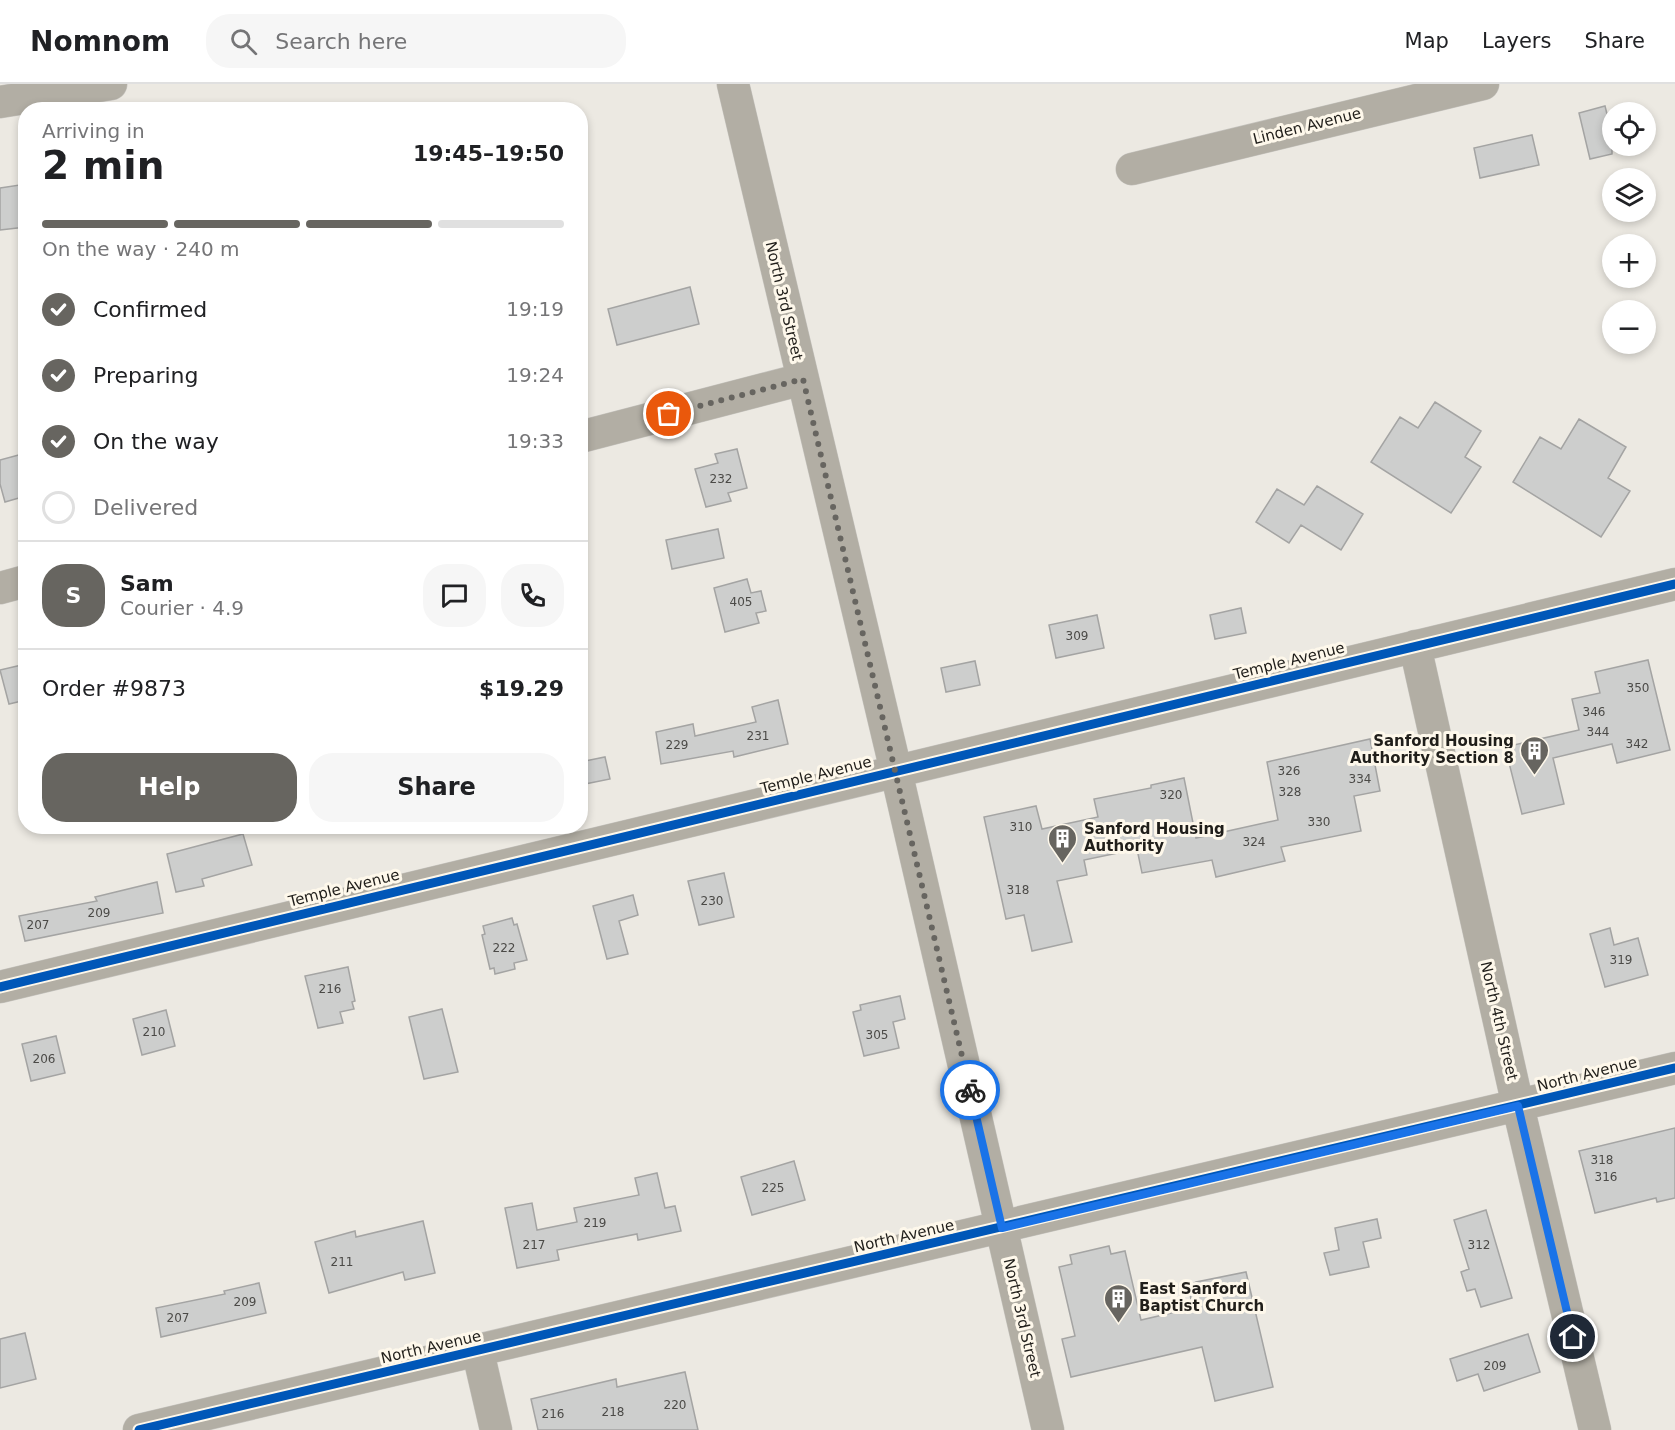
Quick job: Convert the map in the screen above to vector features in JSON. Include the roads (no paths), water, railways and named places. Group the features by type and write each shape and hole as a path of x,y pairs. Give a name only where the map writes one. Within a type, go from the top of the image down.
{"street":[{"path":"0,102 111,84"},
{"name":"North 3rd Street","path":"733,84 896,771 1048,1430"},
{"name":"Linden Avenue","path":"1132,169 1483,84"},
{"path":"588,435 803,379"},
{"path":"0,588 18,583"},
{"name":"Temple Avenue","path":"0,987 1675,584"},
{"name":"North 4th Street","path":"1415,646 1518,1106 1595,1430"},
{"name":"North Avenue","path":"139,1430 478,1352 1675,1068"},
{"path":"478,1352 496,1430"}],"place":[{"name":"Sanford Housing Authority Section 8","path":"1535,776"},
{"name":"Sanford Housing Authority","path":"1063,864"},
{"name":"East Sanford Baptist Church","path":"1118,1324"}]}
